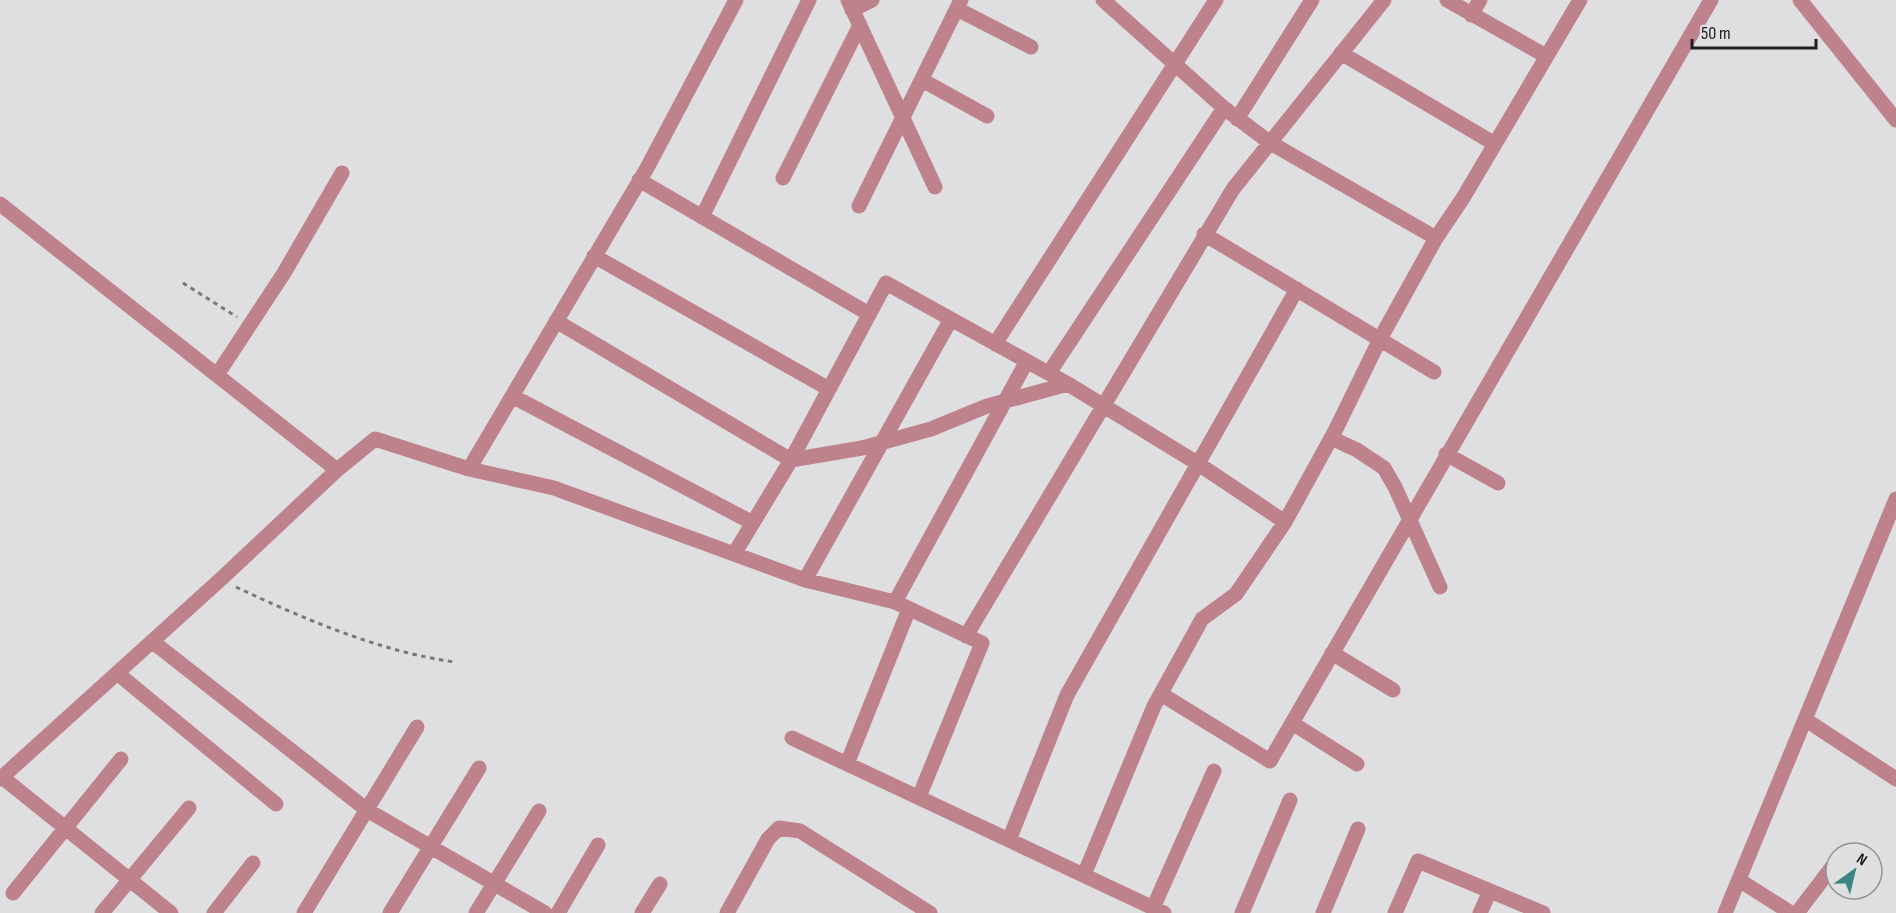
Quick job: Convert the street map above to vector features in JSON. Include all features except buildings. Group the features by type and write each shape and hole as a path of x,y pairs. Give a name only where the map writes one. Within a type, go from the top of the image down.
{"street":[{"path":"469,469 639,180 736,0"},
{"path":"702,217 809,0"},
{"path":"872,0 850,5 934,187"},
{"path":"995,344 1216,0"},
{"path":"1237,119 1312,0"},
{"path":"966,636 1204,234 1233,189 1384,0"},
{"path":"1447,0 1546,56"},
{"path":"1471,15 1480,0"},
{"path":"1084,875 1161,694 1202,619 1236,594 1285,522 1331,438 1380,339 1436,238 1495,144 1580,0"},
{"path":"1161,694 1270,761 1711,0"},
{"path":"1800,0 1896,120"},
{"path":"1107,2 1224,108 1269,142 1436,238"},
{"path":"859,206 959,4 1031,47"},
{"path":"783,178 860,25"},
{"path":"1341,53 1495,144"},
{"path":"922,80 987,116"},
{"path":"1049,373 1224,108"},
{"path":"217,375 284,273 342,173"},
{"path":"639,180 869,315"},
{"path":"0,204 337,470"},
{"path":"1204,234 1434,372"},
{"path":"594,256 829,389"},
{"path":"734,554 790,460 886,283 1068,384 1197,463 1285,522"},
{"path":"1010,840 1067,695 1297,290"},
{"path":"805,580 951,319"},
{"path":"556,321 790,460 882,442 931,429 1005,401 1068,384"},
{"path":"895,602 1027,361"},
{"path":"512,396 753,523"},
{"path":"1331,438 1357,450 1384,468 1440,587"},
{"path":"171,913 1,778 153,642 337,470 375,439 469,469 554,488 805,580 895,602 982,643 919,797"},
{"path":"1446,454 1498,483"},
{"path":"1725,913 1896,499"},
{"path":"847,764 909,609"},
{"path":"153,642 367,810 545,913"},
{"path":"1332,653 1394,690"},
{"path":"117,673 276,804"},
{"path":"1806,720 1896,779"},
{"path":"1292,723 1357,764"},
{"path":"304,913 417,727"},
{"path":"792,738 1159,910 1214,771"},
{"path":"13,893 67,829 121,759"},
{"path":"390,913 479,768"},
{"path":"1242,913 1290,800"},
{"path":"102,913 189,808"},
{"path":"476,913 539,811"},
{"path":"727,913 768,839 779,828 800,831 930,913"},
{"path":"1323,913 1358,829"},
{"path":"558,913 598,845"},
{"path":"1395,913 1418,861 1543,913"},
{"path":"214,913 253,863"},
{"path":"1797,913 1824,878"},
{"path":"1739,880 1791,913"},
{"path":"642,913 660,884"},
{"path":"1480,913 1490,891"},
{"path":"1131,897 1136,913"}],"path":[{"path":"183,283 250,325"},
{"path":"221,579 312,623 421,657 455,662"}]}
